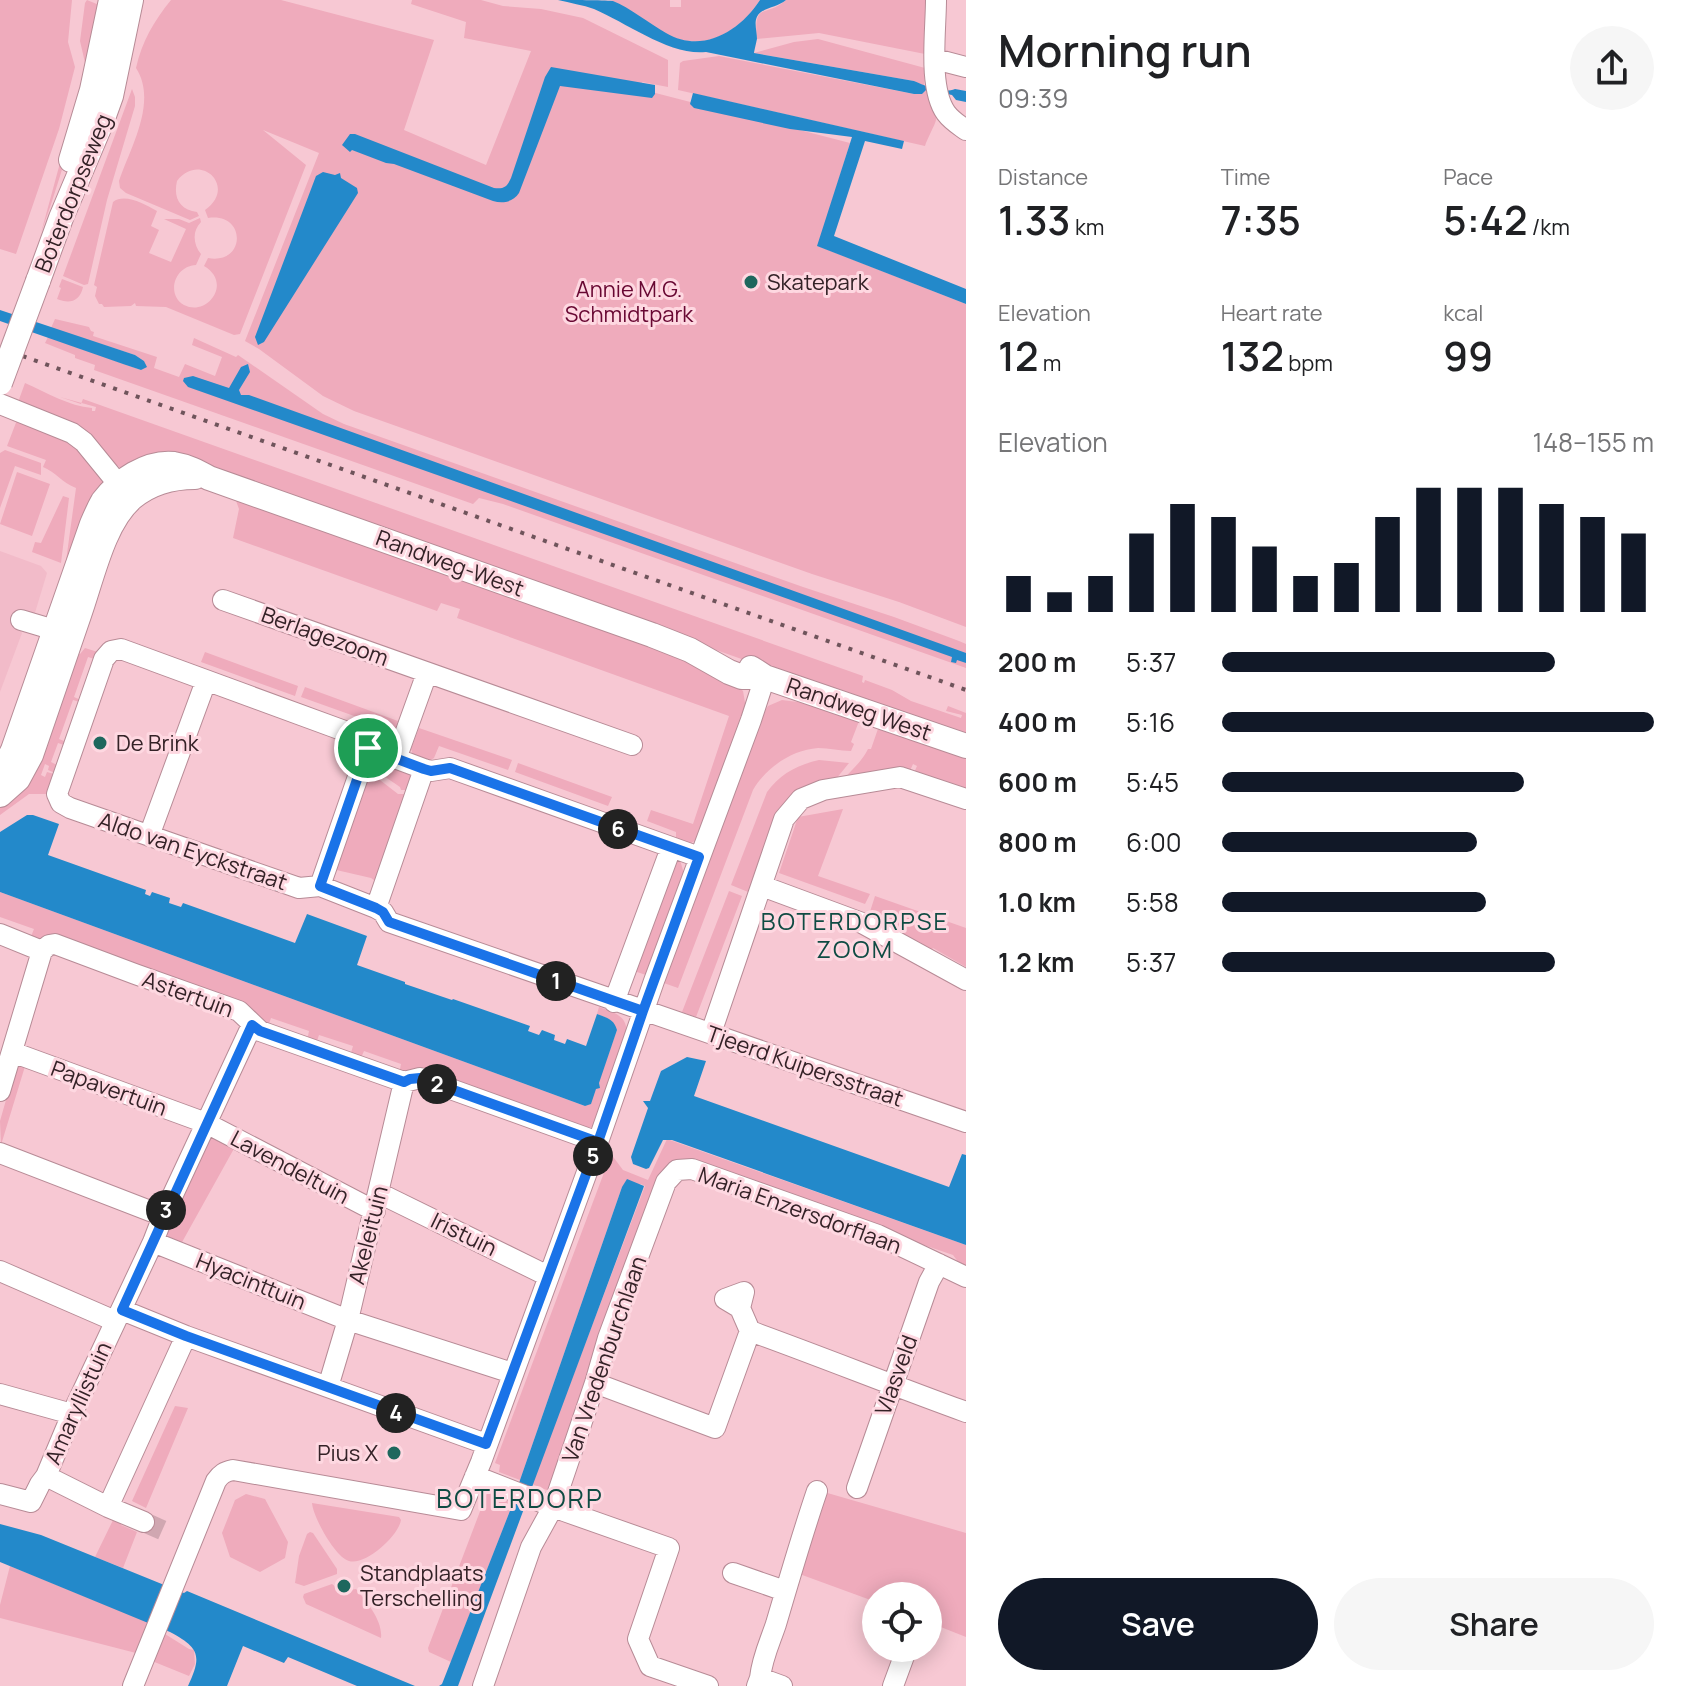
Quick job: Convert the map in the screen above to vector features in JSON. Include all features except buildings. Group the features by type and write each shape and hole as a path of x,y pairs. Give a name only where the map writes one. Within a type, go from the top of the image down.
{"main road":[{"name":"Boterdorpseweg","path":"0,383 86,112 111,0"},
{"name":"Boterdorpseweg","path":"0,361 102,121 111,96 131,0"},
{"name":"Randweg-West","path":"0,795 18,779 31,755 92,524 104,501 125,492 132,475 159,465 172,464 191,469 690,650"},
{"name":"Randweg-West","path":"0,772 13,750 64,633"},
{"name":"Randweg West","path":"690,650 730,659 765,677 959,744"}],"street":[{"path":"936,0 938,92 945,112 959,125"},
{"path":"935,59 966,67"},
{"path":"0,404 72,433 84,442 125,492"},
{"name":"Berlagezoom","path":"223,600 632,745"},
{"path":"21,620 64,633"},
{"name":"Aldo van Eyckstraat","path":"206,681 121,649 111,651 104,659 57,790 57,798 64,806 299,888 320,886 376,908 383,912 389,922 643,1011"},
{"path":"396,759 427,673"},
{"path":"133,1686 179,1573 180,1537 220,1475 227,1471 461,1510 480,1478 486,1444 765,677"},
{"path":"149,836 206,681 350,733 361,745 424,769 450,768 699,857"},
{"path":"320,886 368,748"},
{"path":"376,908 424,769"},
{"path":"711,1033 784,819 801,799 823,790 900,777 966,799"},
{"path":"614,1002 671,848"},
{"path":"762,886 862,923 966,980"},
{"name":"Astertuin","path":"0,934 42,951 55,944 239,1011 260,1031 404,1082 420,1078 598,1142"},
{"path":"0,1091 6,1059 42,951"},
{"name":"Tjeerd Kuipersstraat","path":"643,1011 966,1122"},
{"name":"Amaryllistuin","path":"46,1476 252,1025"},
{"name":"Papavertuin","path":"6,1059 206,1123"},
{"name":"Akeleituin","path":"328,1387 348,1320 404,1082"},
{"name":"Lavendeltuin","path":"206,1123 377,1202"},
{"path":"0,1153 163,1216"},
{"name":"Maria Enzersdorflaan","path":"677,1170 692,1169 865,1230 966,1277"},
{"name":"Van Vredenburchlaan","path":"483,1686 545,1503 595,1383 608,1338 666,1182 677,1170"},
{"name":"Iristuin","path":"377,1202 548,1276"},
{"name":"Hyacinttuin","path":"153,1242 348,1320 512,1373"},
{"name":"Vlasveld","path":"857,1488 929,1282 939,1264"},
{"path":"0,1271 486,1444"},
{"path":"595,1383 715,1428 750,1331 740,1308"},
{"path":"750,1331 966,1412"},
{"path":"108,1507 186,1336"},
{"path":"0,1394 72,1414"},
{"path":"0,1494 31,1502 46,1476 144,1522"},
{"path":"480,1478 669,1548 638,1639 650,1666 708,1686"},
{"path":"782,1686 758,1682 761,1661 817,1491"},
{"path":"733,1573 787,1583"},
{"path":"893,1686 902,1662"}],"shaded area":[{"path":"0,551 41,566 47,573 34,616 16,624 22,633 0,692"}],"green space":[{"path":"0,0 72,0 68,42 75,67 59,129 16,254 0,249"},
{"path":"87,0 104,7 68,149 41,233 86,67 80,41"},
{"name":"Annie M.G. Schmidtpark","path":"171,0 281,0 434,40 404,130 486,165 531,51 464,38 466,22 411,4 412,0 481,0 583,18 668,60 668,87 642,82 640,89 850,143 818,246 966,304 966,627 354,411 323,396 245,341 319,153 263,130 306,165 240,334 234,335 166,307 136,306 135,303 131,306 104,307 99,304 94,285 113,202 135,200 157,211 151,226 159,230 149,253 171,262 186,229 164,219 189,223 200,218 195,238 201,254 196,265 182,270 175,282 175,295 184,305 201,306 214,296 216,281 204,266 208,258 221,258 230,254 235,247 237,238 230,223 221,218 208,218 205,210 218,192 217,183 205,171 186,173 177,181 179,202 199,216 190,220 120,188 119,181 143,110 142,81 136,68 149,32"},
{"path":"611,0 670,0 670,7 681,7 681,0 760,0 732,29 709,40 696,41 670,36"},
{"path":"786,0 926,0 925,54 819,33 757,39 759,15"},
{"path":"818,39 925,68 924,86 914,81 754,53"},
{"path":"719,56 914,94 926,90 931,92 935,122 925,146 678,90 680,63"},
{"path":"132,89 135,106 107,200 88,284 84,285 63,276"},
{"path":"62,279 83,287 77,299 57,299"},
{"path":"55,319 89,327 94,332 93,336 157,357 154,368 179,377 185,364 215,376 222,357 192,345 194,338 236,357 238,355 323,414 344,424 959,641 966,644 966,668 503,504 479,498 473,504 94,370 95,365 45,343 48,337 141,370 145,364 135,355 51,328"},
{"path":"25,383 66,402 95,411 96,407 81,403 83,399 863,676 864,683 865,680 911,701 961,718 962,715 946,711 948,706 966,713 966,739 199,466 121,468 17,405"},
{"path":"17,420 71,441 103,480 67,565 76,488 43,467 46,460 7,446"},
{"path":"5,450 41,463 41,475 15,466 0,508 0,453"},
{"path":"17,472 50,484 32,536 0,524"},
{"path":"181,484 196,484 241,496 633,635 727,677 743,691 746,708 704,831 692,842 676,845 676,832 647,821 651,810 693,824 729,716 457,618 460,609 441,603 437,611 233,538 239,509 235,498 206,489 177,487 146,499 130,513 120,528 96,594 93,592 113,539 121,524 132,510 144,499"},
{"path":"63,496 69,498 61,563 32,552 35,542 41,543"},
{"path":"85,648 101,653 98,660 88,657 74,697 83,703 73,700 59,739 69,743 67,746 58,743 51,762 59,766 55,773 48,770 49,766 45,764 41,775 45,777 47,772 54,774 49,794 29,794 0,815 0,800 72,652 80,654"},
{"path":"205,652 298,686 295,696 201,662"},
{"path":"305,687 398,721 391,742 385,744 370,738 371,722 301,697"},
{"path":"782,700 861,716 851,742 854,744 851,751 818,748 798,752 772,768 758,782 678,988 661,982 757,723 768,706"},
{"path":"880,723 966,753 966,794 913,775 917,766 913,764 909,773 841,782 871,749"},
{"path":"419,728 512,760 508,770 439,746 434,758 429,761 413,755 411,749"},
{"path":"371,757 417,773 411,790 401,790 369,766"},
{"path":"819,760 849,763 836,779 805,790 753,894 731,885 767,792 790,771"},
{"path":"518,763 612,797 608,806 515,772"},
{"path":"367,770 398,794 409,794 378,883 371,878 332,869"},
{"path":"843,809 818,876 870,894 865,904 779,873 798,817"},
{"path":"672,855 680,860 685,877 649,976 631,970"},
{"path":"729,891 742,896 696,1017 682,1012"},
{"path":"0,892 585,1106 596,1089 617,1030 609,1019 597,1014 599,1007 621,1018 627,1031 593,1127 582,1128 399,1074 401,1064 364,1051 360,1060 350,1056 353,1046 319,1035 316,1044 307,1041 309,1031 271,1018 268,1027 43,940 30,939 34,929 0,917"},
{"path":"875,896 966,928 966,967 933,948 929,953 868,918"},
{"path":"26,1063 1,1145 0,1121 16,1065"},
{"path":"212,1135 236,1145 181,1244 169,1240 166,1231"},
{"path":"667,1139 966,1245 966,1268 953,1255 685,1163 549,1491 532,1484 645,1186 622,1187 520,1480 499,1472 500,1465 495,1463 611,1154 623,1170 648,1180"},
{"path":"175,1406 188,1408 146,1508 132,1501"},
{"path":"491,1488 515,1498 451,1662 429,1652 428,1648"},
{"path":"824,1492 966,1533 966,1637 942,1628 942,1582 862,1582 862,1597 794,1572"},
{"path":"246,1494 265,1499 288,1542 285,1558 260,1572 230,1557 222,1533 235,1500"},
{"path":"312,1503 399,1517 401,1520 381,1548 364,1559 349,1561 337,1552 326,1536"},
{"path":"115,1516 123,1519 121,1525 137,1532 123,1568 95,1557"},
{"path":"310,1532 337,1569 337,1574 304,1586 295,1583 299,1556"},
{"path":"10,1566 150,1623 136,1653 0,1618 0,1605"},
{"path":"332,1584 341,1591 356,1589 377,1618 381,1638 306,1604 304,1594"},
{"path":"165,1634 194,1650 195,1664 189,1676 152,1661"}],"water":[{"path":"558,0 613,1 666,33 693,41 706,40 731,30 760,0 786,0 758,15 754,53 914,81 940,90 966,91 966,102 956,100 952,95 926,90 922,94 914,94 678,49 594,9"},
{"path":"551,67 655,85 655,94 652,98 560,86 519,193 508,202 493,201 394,164 352,150 350,152 342,145 350,134 355,134 494,188 503,188 511,178"},
{"path":"693,93 904,141 902,149 865,141 834,236 966,289 966,304 817,246 852,137 790,129 694,108 690,104"},
{"path":"323,172 340,173 341,178 357,188 358,193 264,342 258,345 255,337 316,176"},
{"path":"0,310 135,355 147,367 141,370 0,321"},
{"path":"248,364 250,372 239,390 241,395 249,395 966,653 966,663 951,662 952,657 188,387 183,381 193,376 229,388 241,367"},
{"path":"27,815 59,824 48,855 146,890 145,894 150,896 152,892 170,898 169,903 181,907 183,903 295,943 307,914 367,936 357,965 530,1026 528,1031 539,1035 542,1030 555,1035 554,1040 565,1044 567,1039 586,1046 597,1014 607,1018 617,1030 600,1088 596,1089 591,1104 585,1106 0,892 0,832"},
{"path":"687,1057 706,1061 694,1096 949,1187 962,1154 966,1155 966,1245 672,1140 663,1140 649,1168 633,1164 631,1157 648,1108 643,1101 650,1101 661,1071"},
{"path":"627,1179 644,1186 643,1189 458,1686 439,1686 515,1498"},
{"path":"0,1524 41,1535 184,1593 187,1591 415,1686 357,1686 288,1657 284,1663 243,1646 227,1686 188,1686 196,1660 193,1648 170,1632 0,1562"}],"tunnel":[{"path":"144,1522 171,1534"}],"railway":[{"path":"0,348 966,690"}],"place":[{"name":"Skatepark","path":"751,282"},
{"name":"De Brink","path":"100,743"},
{"name":"Pius X","path":"394,1453"},
{"name":"Standplaats Terschelling","path":"344,1586"}],"district":[{"name":"BOTERDORPSE ZOOM","path":"855,934"},
{"name":"BOTERDORP","path":"520,1498"}],"route":[{"path":"368,748 320,886 376,908 383,912 389,922 643,1011 598,1142 420,1078 404,1082 260,1031 252,1025 122,1310 486,1444 598,1142 699,857 450,768 431,771 368,748"}]}
